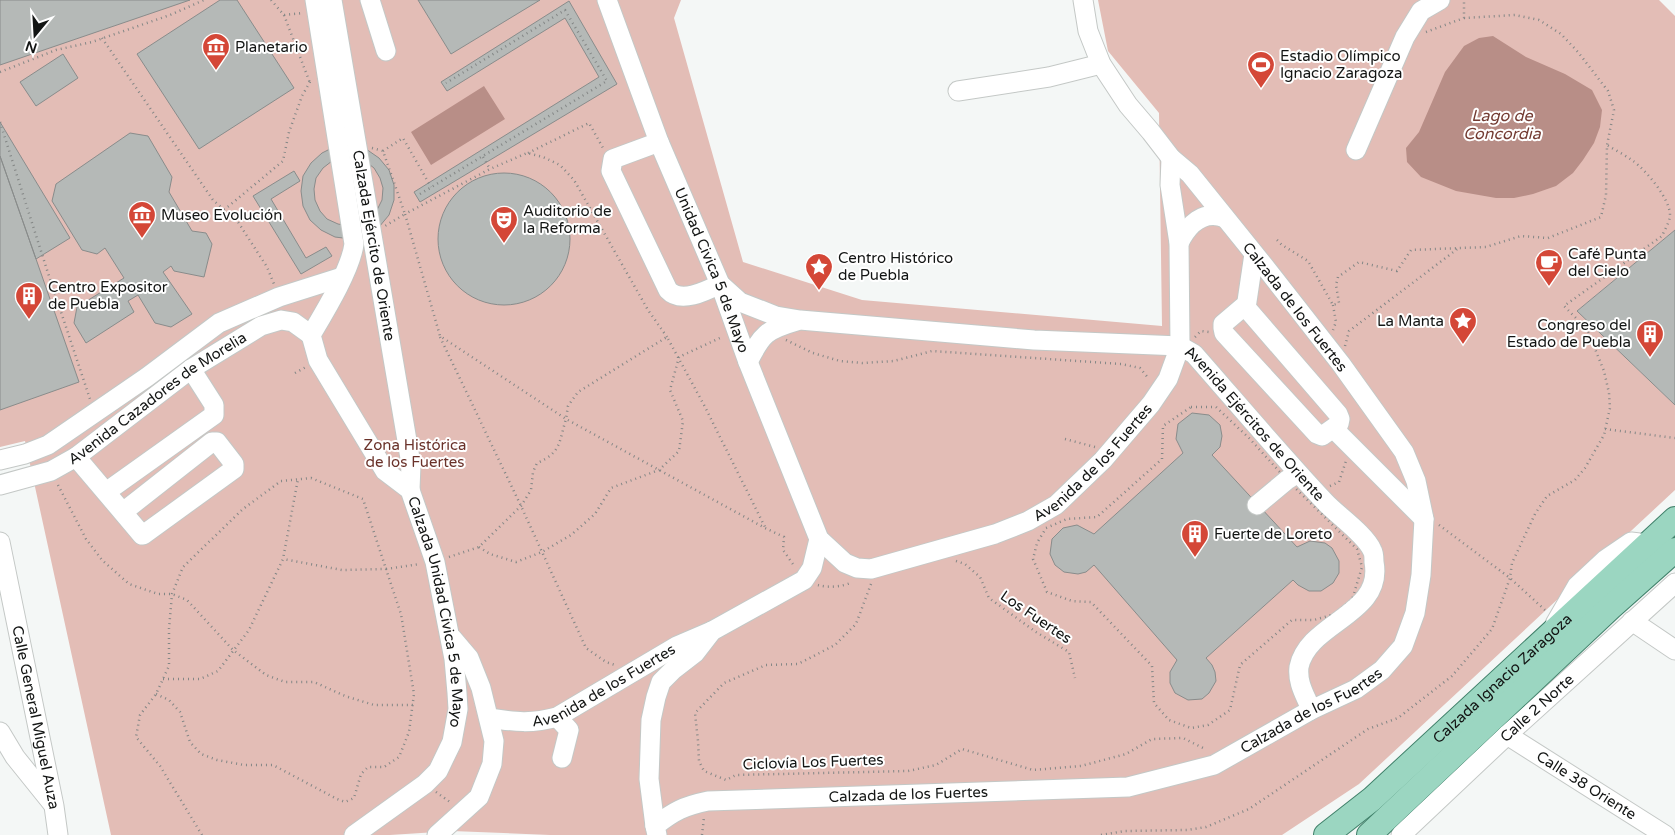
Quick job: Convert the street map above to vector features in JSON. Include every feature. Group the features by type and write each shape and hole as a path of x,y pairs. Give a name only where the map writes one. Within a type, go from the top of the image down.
{"main road":[{"name":"Calzada Ignacio Zaragoza","path":"1326,835 1372,799 1552,628 1675,519"},
{"name":"Calzada Ignacio Zaragoza","path":"1369,835 1611,606 1675,550"}],"street":[{"path":"311,336 354,251 333,73 315,0"},
{"name":"Calzada Ejército de Oriente","path":"332,0 333,73 358,144 411,464 410,490"},
{"path":"370,0 386,51"},
{"name":"Unidad Civica 5 de Mayo","path":"607,0 659,142 720,284 748,362 819,539 845,563 871,576"},
{"name":"Calzada de los Fuertes","path":"656,830 672,813 688,805 708,801 1128,787 1214,765 1311,710 1356,689 1382,670 1404,646 1415,613 1421,575 1424,519 1416,481 1404,452 1341,364 1226,218 1190,174 1171,158 1152,132 1128,105 1101,64 1088,31 1083,0"},
{"path":"1356,150 1405,37 1421,11 1440,0"},
{"path":"958,91 1049,77 1101,64"},
{"path":"659,142 613,158 611,170 668,290 677,296 702,294 720,284"},
{"path":"1171,158 1170,185 1179,243"},
{"path":"1179,243 1189,226 1199,219 1216,216 1226,218"},
{"name":"Avenida de los Fuertes","path":"871,576 1028,521 1056,505 1103,460 1151,404 1168,379 1180,346 1179,243"},
{"path":"1246,308 1254,254"},
{"name":"Avenida Cazadores de Morelia","path":"0,460 25,454 48,445 147,377 219,323 279,297 342,277"},
{"name":"Avenida Ejércitos de Oriente","path":"720,284 740,302 776,316 800,320 1034,340 1180,346 1194,354 1289,479 1314,488 1324,502 1361,536 1372,550 1375,578 1364,601 1320,636 1305,652 1300,667 1299,684 1311,710"},
{"path":"1240,308 1246,308 1338,414 1340,424 1334,429 1322,436 1317,434 1224,332 1223,324 1240,308"},
{"name":"Avenida Cazadores de Morelia","path":"0,484 51,471 76,458 191,369 261,326 281,320 293,322 311,336"},
{"name":"Avenida Ejércitos de Oriente","path":"748,362 759,341 766,334 776,327 800,320"},
{"name":"Calzada Unidad Cívica 5 de Mayo","path":"311,336 318,360 385,471 410,490 435,562 454,659 457,693 457,724 448,754 438,771 425,784 354,835"},
{"path":"106,492 214,415 214,405 191,369"},
{"path":"1334,429 1424,519"},
{"path":"76,458 142,535 234,469 234,464 217,442 212,442 123,512"},
{"path":"1257,505 1289,479"},
{"path":"804,580 812,568 819,539"},
{"name":"Calle General Miguel Auza","path":"0,542 54,806 58,835"},
{"name":"Avenida de los Fuertes","path":"489,718 524,723 541,721 557,716 677,646 712,630 804,580"},
{"name":"Calle 2 Norte","path":"1401,835 1507,735 1675,583"},
{"path":"1632,621 1675,650"},
{"name":"Avenida de los Fuertes","path":"656,830 650,779 651,720 656,697 666,676 695,653 712,630"},
{"path":"437,835 478,797 492,764 494,741 481,688 469,658 450,636"},
{"path":"557,716 569,730 562,758"},
{"path":"0,732 15,757 54,806"},
{"name":"Calle 38 Oriente","path":"1507,735 1666,832"}],"path":[{"path":"0,72 56,50 102,38 170,15 204,0"},
{"path":"271,0 284,15 310,82"},
{"path":"420,194 607,81 564,10 446,83"},
{"path":"284,15 301,13"},
{"path":"1277,240 1308,261 1333,305 1338,303 1336,285 1338,276 1360,262 1397,271 1411,250 1486,246 1521,236 1548,238 1601,217 1606,196 1606,145 1614,110 1608,91 1578,52 1561,34 1539,20 1515,15 1464,18"},
{"path":"102,38 213,200 238,222 267,267 279,297"},
{"path":"224,210 283,161 289,132 302,96 318,69 333,73"},
{"path":"0,122 46,270 95,413"},
{"path":"373,233 490,169 527,154 589,122 611,164"},
{"path":"384,151 402,138 431,187"},
{"path":"358,144 384,151"},
{"path":"1101,835 1125,831 1187,830 1206,827 1249,809 1368,729 1398,718 1452,676 1492,629 1510,578 1512,563 1535,514 1547,496 1575,480 1585,468 1604,436 1606,429 1610,408 1604,371 1587,329 1564,306 1662,236 1669,221 1670,213 1666,199 1648,174 1634,161 1606,145"},
{"path":"384,151 405,214 440,336 586,648 606,662 633,672"},
{"path":"527,154 544,157 560,165 574,180 648,310 679,357 765,528"},
{"path":"483,157 490,169"},
{"path":"1341,364 1350,330 1461,246"},
{"path":"479,547 490,554 516,562 542,552 571,535 595,514 611,488 659,470 679,451 682,421 670,390 679,357 736,330"},
{"path":"440,336 566,419 784,537 782,550 804,580 825,587 848,584 871,576"},
{"path":"283,560 342,570 386,569 435,562 479,547 521,506 531,490 532,472 537,463 548,458 557,450 568,406 578,392 667,337"},
{"path":"784,339 814,353 840,361 862,363 894,361 932,351 1121,364 1140,368 1148,377 1149,383"},
{"path":"1191,407 1216,407 1289,479 1357,549 1362,567 1352,600 1334,614 1314,620 1292,620 1240,665 1230,710 1208,725 1191,728 1169,720 1154,703 1152,666 1091,602 1072,601 1047,592 1033,558 1037,542 1046,528 1067,519 1097,517 1162,458 1163,426 1191,407"},
{"path":"1606,429 1675,438"},
{"path":"1065,439 1099,448"},
{"path":"1314,488 1324,488 1339,482 1344,469 1348,444"},
{"path":"51,471 86,539 102,560 130,584 158,594 172,594 187,600 233,650 266,675 285,682 314,682 345,696 374,705 412,705"},
{"path":"156,694 169,700 180,712 190,742 201,754 217,760 244,765 273,765 337,800 346,802 354,798 361,774 368,767 384,767 399,757 410,732 414,694 401,614 363,499 311,478 282,481 243,509 184,567 172,594 168,666 156,694 140,714 136,737 160,766 202,835"},
{"path":"163,679 200,679 218,671 249,630 283,560 298,479"},
{"path":"1424,519 1436,522 1510,578 1552,628"},
{"name":"Los Fuertes","path":"954,560 964,564 980,577 989,598 1036,632 1070,652 1075,678"},
{"name":"Ciclovía Los Fuertes","path":"871,576 856,624 835,645 798,664 766,665 724,683 694,714 698,741 698,761 704,771 726,780 736,775 908,770 936,765 962,749 1034,770 1081,766 1126,754 1152,739 1183,738 1203,748"},
{"path":"425,784 463,812"}],"green space":[{"name":"Zona Histórica de los Fuertes","path":"0,0 681,0 674,18 743,262 862,300 1162,326 1159,113 1108,51 1098,0 1659,0 1675,16 1675,230 1577,311 1675,405 1675,490 1359,784 1282,835 550,835 452,831 390,835 111,835 25,441 0,447"}],"water":[{"name":"Lago de Concordia","path":"1493,36 1526,57 1565,74 1592,90 1602,110 1600,127 1594,143 1573,173 1556,186 1514,198 1496,198 1456,191 1421,177 1407,162 1406,148 1419,132 1445,72 1464,46 1479,38"},
{"path":"484,86 505,119 431,165 411,132"}],"building":[{"path":"0,0 190,0 0,65"},
{"name":"Planetario","path":"220,0 237,0 294,88 199,149 137,54"},
{"path":"418,0 540,0 451,54"},
{"path":"569,1 617,84 420,202 414,192 599,77 565,18 447,91 441,82"},
{"path":"63,54 78,78 36,106 20,82"},
{"path":"0,122 70,238 36,259 0,156"},
{"name":"Museo Evolución","path":"130,133 148,136 172,177 169,192 192,231 206,233 212,244 204,277 174,271 171,266 163,272 192,314 171,327 155,323 138,295 128,301 134,312 86,343 74,323 77,307 124,278 105,248 97,254 82,250 52,201 56,184"},
{"path":"336,146 366,149 379,158 389,170 394,185 394,200 389,215 379,227 366,235 351,239 335,237 321,230 310,220 303,206 301,191 303,176 311,163 322,153","holes":["332,161 365,161 374,168 383,188 382,200 377,210 370,218 360,224 349,226 327,219 320,211 315,200 316,178 323,168"]},
{"name":"Centro Expositor de Puebla","path":"0,156 79,382 0,410"},
{"path":"294,171 300,181 271,199 306,258 326,247 332,256 301,274 253,196"},
{"name":"Auditorio de la Reforma","path":"504,173 517,174 529,178 551,192 565,214 569,226 569,252 565,264 551,286 529,300 517,304 504,305 491,304 479,300 457,286 443,264 439,252 438,239 439,226 443,214 457,192 479,178 491,174"},
{"name":"Congreso del Estado de Puebla","path":"1675,230 1675,405 1577,311"},
{"name":"Fuerte de Loreto","path":"1192,413 1209,415 1220,425 1222,436 1220,447 1212,455 1297,547 1310,541 1325,543 1332,548 1339,561 1339,573 1333,583 1321,591 1309,591 1293,580 1206,658 1212,665 1216,681 1209,693 1202,699 1188,700 1175,693 1170,683 1170,672 1177,660 1094,565 1086,572 1078,574 1064,572 1055,565 1050,554 1052,539 1063,528 1077,525 1094,534 1183,453 1176,439 1178,424"}],"place":[{"name":"Planetario","path":"216,71"},
{"name":"Estadio Olímpico Ignacio Zaragoza","path":"1261,89"},
{"name":"Museo Evolución","path":"142,239"},
{"name":"Auditorio de la Reforma","path":"504,244"},
{"name":"Café Punta del Cielo","path":"1549,287"},
{"name":"Centro Histórico de Puebla","path":"819,291"},
{"name":"Centro Expositor de Puebla","path":"29,320"},
{"name":"La Manta","path":"1463,345"},
{"name":"Congreso del Estado de Puebla","path":"1650,358"},
{"name":"Fuerte de Loreto","path":"1195,558"}]}
